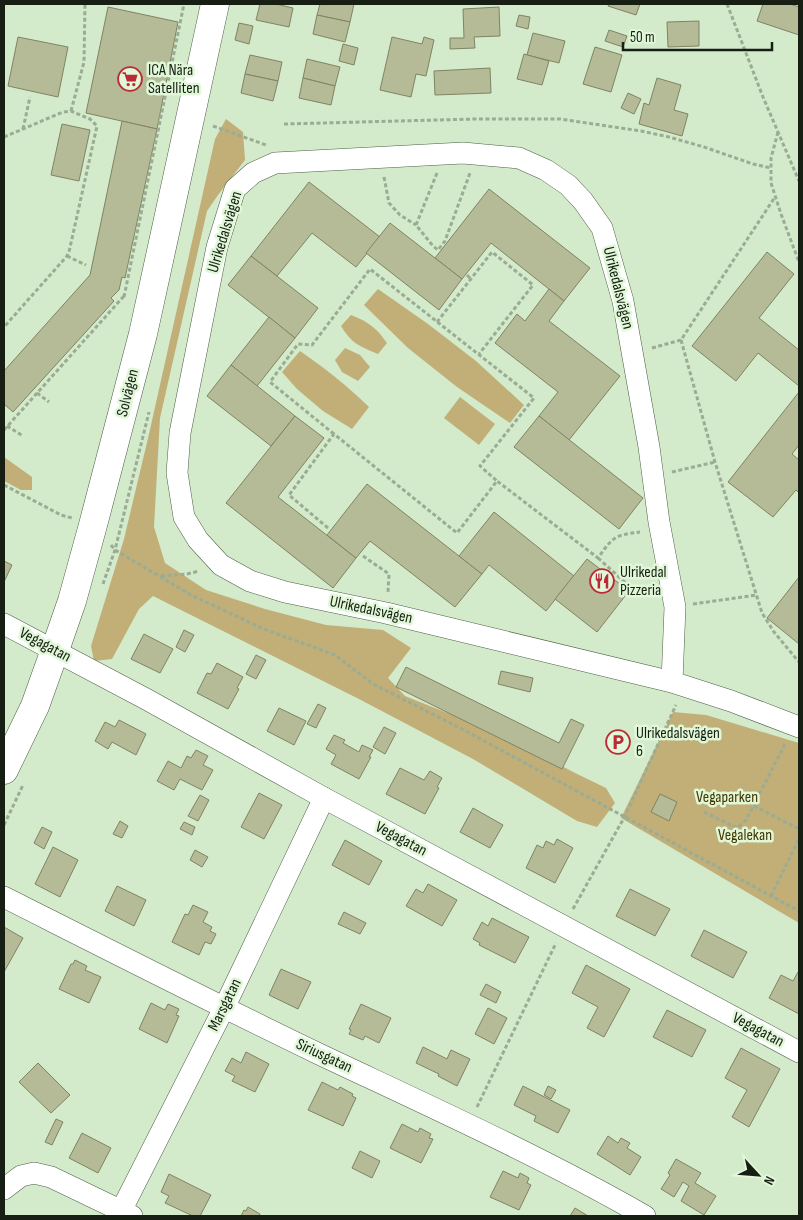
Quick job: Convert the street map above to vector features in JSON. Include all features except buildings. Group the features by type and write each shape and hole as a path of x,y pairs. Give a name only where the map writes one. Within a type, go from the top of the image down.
{"main road":[{"name":"Solvägen","path":"4,770 34,706 55,650 72,602 94,525 143,334 214,4"}],"street":[{"name":"Ulrikedalsvägen","path":"678,684 675,607 623,301 602,228 583,201 568,185 546,170 519,158 475,154 463,153 275,163 253,173 235,189 217,247 180,433 177,473 184,517 198,540 221,566 250,581 285,592 386,613 678,684 730,701 795,726"},
{"name":"Vegagatan","path":"4,624 163,708 324,798 799,1052"},
{"name":"Marsgatan","path":"126,1214 324,798"},
{"name":"Siriusgatan","path":"4,897 224,1008 551,1165 645,1216"},
{"path":"4,1189 22,1176 34,1173 51,1177 126,1214"}],"path":[{"path":"71,111 84,62 84,4"},
{"path":"124,297 184,4"},
{"path":"727,4 799,181"},
{"path":"23,130 30,97"},
{"path":"4,137 64,112 71,111 90,119 97,126 69,252 4,327"},
{"path":"284,124 475,118 560,120 641,131 669,137 771,168"},
{"path":"212,126 270,147"},
{"path":"778,132 772,158 770,183 799,262"},
{"path":"416,225 445,154"},
{"path":"380,157 389,203 400,215 416,225 438,250 444,241 469,177 475,154"},
{"path":"632,352 681,340 775,197"},
{"path":"437,322 492,252 533,285 479,354"},
{"path":"67,256 86,265"},
{"path":"497,481 457,533 270,382 298,344 312,345 370,269 534,398 480,466 497,481 598,558 637,593 654,591 658,606 675,607 757,595"},
{"path":"467,275 471,279"},
{"path":"4,430 130,290"},
{"path":"681,340 715,462 762,613 774,632 799,662"},
{"path":"37,393 49,402"},
{"path":"8,426 23,436"},
{"path":"328,528 289,494 334,434"},
{"path":"653,476 715,462"},
{"path":"4,485 61,515 94,525"},
{"path":"598,558 611,540 622,534 661,530"},
{"path":"115,550 191,595 264,630 335,655 373,684 462,729 799,911"},
{"path":"364,556 389,574 386,613"},
{"path":"160,576 188,574 221,566"},
{"path":"468,1125 564,926 625,816 678,684"},
{"path":"704,812 737,828 746,820 795,726"},
{"path":"754,806 799,829"},
{"path":"771,896 799,839"}],"green space":[{"path":"226,119 243,132 245,160 207,211 160,418 154,527 165,563 206,590 265,609 326,625 383,630 411,648 388,678 405,696 531,749 606,788 615,803 597,827 577,821 473,759 359,699 153,596 139,609 112,659 94,661 91,646 124,539 215,139"},
{"path":"378,289 476,361 524,405 510,423 457,387 408,348 364,305"},
{"path":"351,315 371,326 387,343 378,354 357,344 345,332 341,326"},
{"path":"345,348 360,355 370,367 358,381 342,372 335,360"},
{"path":"300,351 336,377 369,407 352,429 323,411 297,389 282,372"},
{"path":"460,397 495,424 479,445 444,418"},
{"path":"4,457 32,477 32,490 21,490 4,481"},
{"name":"Vegaparken","path":"673,712 706,715 799,743 799,923 621,818"}],"place":[{"name":"ICA Nära Satelliten","path":"130,79"},
{"name":"Ulrikedal Pizzeria","path":"602,581"},
{"name":"Ulrikedalsvägen 6","path":"618,742"}],"park label":[{"name":"Vegalekan","path":"745,835"}]}
